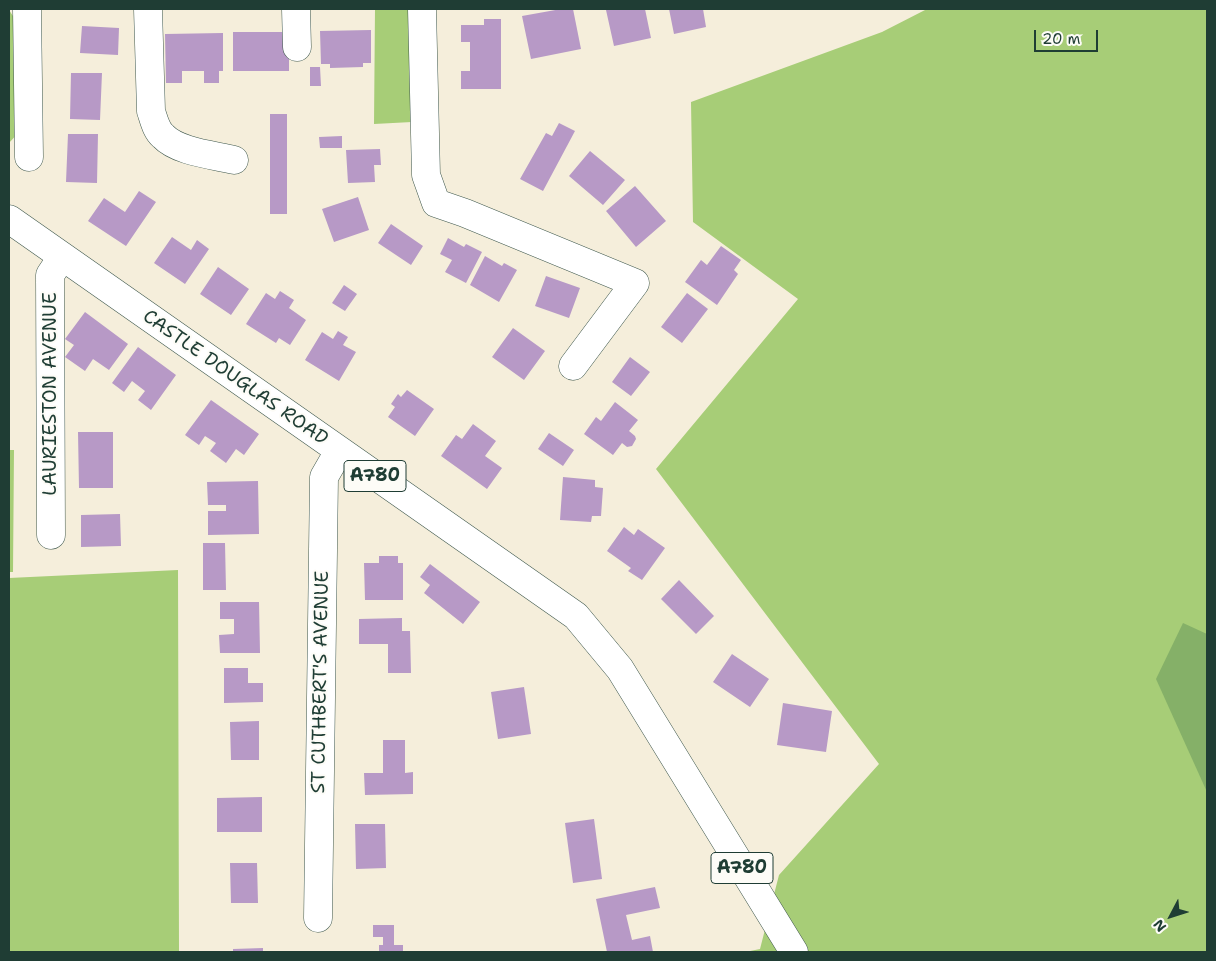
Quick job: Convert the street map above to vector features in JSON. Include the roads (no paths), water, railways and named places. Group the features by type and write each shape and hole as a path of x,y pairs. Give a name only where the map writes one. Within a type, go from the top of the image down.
{"street":[{"path":"27,9 29,157"},
{"path":"148,9 151,111 156,125 163,137 179,147 234,160"},
{"path":"296,9 298,47"},
{"path":"422,9 426,175 436,203 635,282 574,366"},
{"name":"CASTLE DOUGLAS ROAD","path":"9,219 576,616 620,669 794,952"},
{"name":"LAURIESTON AVENUE","path":"51,535 50,275 62,257"},
{"name":"ST CUTHBERT'S AVENUE","path":"318,918 324,477 339,451"}]}
